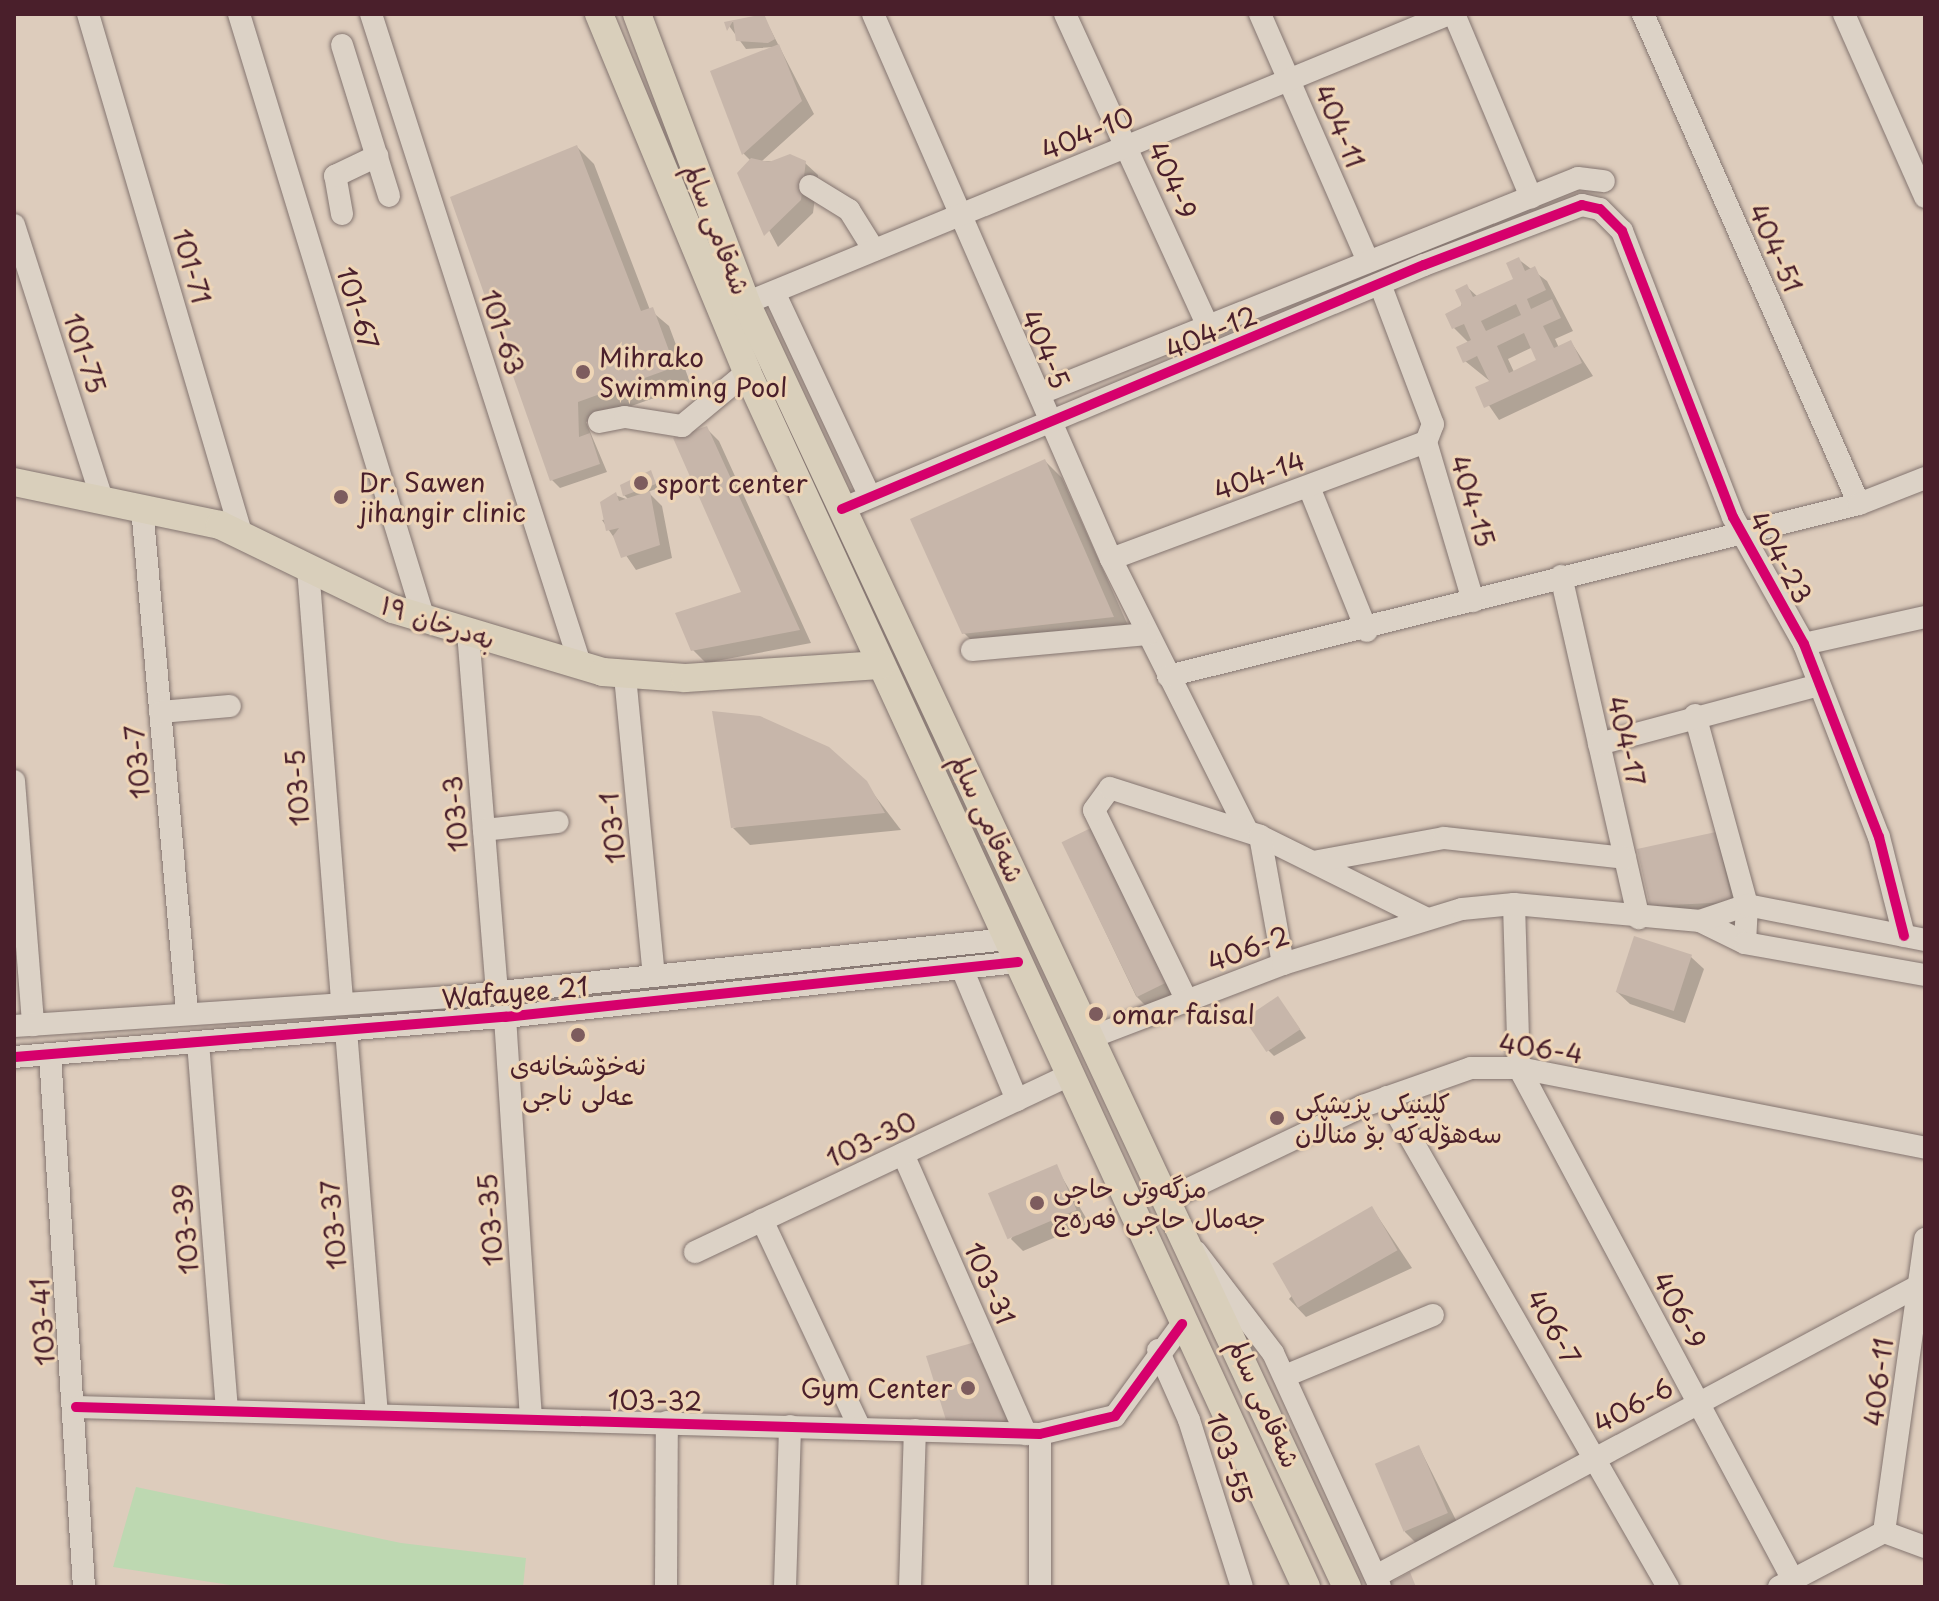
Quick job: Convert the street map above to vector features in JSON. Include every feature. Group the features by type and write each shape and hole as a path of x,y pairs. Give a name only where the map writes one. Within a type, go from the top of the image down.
{"main road":[{"name":"شەقامی سالم","path":"591,14 747,372 1154,1264 1306,1587"},
{"name":"شەقامی سالم","path":"599,14 618,70"},
{"name":"شەقامی سالم","path":"642,23 746,303 1196,1252 1347,1587"},
{"name":"بەدرخان ١٩","path":"14,482 142,507 241,533 308,568 424,619 581,667 625,676 881,665"},
{"path":"1154,1264 1176,1266 1196,1252"},
{"path":"1182,1324 1202,1305 1219,1303"}],"street":[{"name":"101-71","path":"88,14 241,533"},
{"name":"101-67","path":"239,14 424,619"},
{"name":"101-63","path":"371,14 581,667"},
{"name":"404-5","path":"873,14 963,213 1111,559 1168,676 1253,832 1283,964"},
{"name":"404-9","path":"1065,14 1208,326"},
{"name":"404-11","path":"1260,14 1368,261"},
{"path":"1452,14 1531,197"},
{"name":"404-10","path":"746,303 1452,14"},
{"name":"404-51","path":"1643,14 1859,504"},
{"path":"1844,14 1925,197"},
{"path":"342,45 389,196"},
{"path":"342,214 335,176 408,126"},
{"path":"1041,393 1578,178 1604,181"},
{"path":"810,186 849,210 874,250"},
{"name":"404-12","path":"842,509 1380,284 1582,205 1600,209"},
{"name":"404-23","path":"1600,209 1622,231 1740,532 1804,644 1815,686 1879,837 1915,938"},
{"name":"101-75","path":"14,225 102,499"},
{"name":"404-15","path":"1380,284 1433,424 1426,442 1473,601"},
{"path":"774,292 870,497"},
{"path":"599,422 625,417 682,426 747,372"},
{"name":"404-14","path":"1111,559 1426,442"},
{"path":"1168,676 1367,631 1561,576 1859,504 1925,478"},
{"path":"1309,487 1367,631"},
{"name":"103-7","path":"142,507 187,1012"},
{"name":"103-5","path":"308,568 342,1002"},
{"name":"404-17","path":"1561,576 1639,918"},
{"path":"1804,644 1925,617"},
{"name":"103-3","path":"468,632 497,992"},
{"path":"972,650 1147,634"},
{"name":"103-1","path":"625,676 654,975"},
{"path":"1599,744 1695,715 1815,686"},
{"path":"160,712 230,706"},
{"path":"1695,715 1747,905 1745,943"},
{"path":"14,781 23,1026"},
{"path":"1187,1001 1094,810 1101,793 1120,788 1253,832 1427,919"},
{"path":"484,830 558,822"},
{"path":"1313,862 1444,838 1625,858"},
{"path":"1514,904 1519,1068"},
{"name":"406-2","path":"1092,1037 1283,964 1427,919 1514,904 1639,918 1700,921"},
{"path":"1700,921 1747,905 1915,938"},
{"path":"1700,921 1745,943 1925,975"},
{"name":"Wafayee 21","path":"14,1057 505,1017 963,971 1013,950"},
{"name":"Wafayee 21","path":"23,1026 497,992 654,975 1013,950"},
{"path":"963,971 1017,1100"},
{"name":"103-35","path":"505,1017 531,1419"},
{"name":"103-37","path":"346,1030 377,1415"},
{"name":"103-39","path":"198,1042 227,1411"},
{"name":"103-41","path":"50,1054 76,1407 84,1587"},
{"name":"406-4","path":"1170,1198 1387,1097 1471,1068 1519,1068 1925,1148"},
{"name":"406-9","path":"1519,1068 1697,1403 1786,1583"},
{"name":"103-30","path":"695,1252 1070,1075"},
{"name":"406-7","path":"1387,1097 1668,1587"},
{"name":"103-31","path":"903,1154 1033,1434"},
{"path":"762,1220 860,1428"},
{"name":"406-11","path":"1884,1532 1925,1239"},
{"path":"1196,1252 1246,1310 1285,1376 1378,1582"},
{"name":"406-6","path":"1378,1582 1595,1457 1918,1286"},
{"path":"1285,1376 1433,1315"},
{"name":"103-32","path":"76,1407 1033,1434 1115,1416 1158,1350 1182,1324"},
{"name":"103-55","path":"1158,1350 1189,1420 1242,1587"},
{"path":"666,1587 667,1422"},
{"path":"785,1587 790,1426"},
{"path":"910,1587 915,1430"},
{"path":"1033,1434 1040,1587"},
{"path":"1786,1583 1884,1532 1925,1547"}],"green space":[{"path":"136,1487 401,1543 526,1558 523,1587 243,1587 113,1567"}],"building":[{"path":"764,14 775,39 768,43 736,41 733,21 727,31 724,22"},
{"path":"779,44 802,101 742,155 710,71"},
{"path":"577,145 641,311 653,307 675,367 578,402 579,437 590,433 600,464 550,481 450,197"},
{"path":"790,154 806,161 801,200 764,236 737,173 751,158 769,162"},
{"path":"1519,257 1525,271 1535,266 1546,290 1527,299 1531,309 1552,299 1561,318 1543,326 1554,348 1571,340 1582,363 1484,408 1475,387 1489,381 1477,356 1463,363 1456,347 1471,340 1464,324 1452,329 1445,314 1462,305 1455,290 1467,284 1473,297 1513,279 1506,263","holes":["1516,304 1521,315 1486,331 1481,321","1524,333 1536,360 1509,373 1497,346"]},
{"path":"707,426 800,630 691,651 675,613 741,592 673,438"},
{"path":"1045,459 1114,617 962,634 910,519"},
{"name":"sport center","path":"651,470 656,484 623,496 620,485"},
{"path":"650,491 660,545 621,558 613,536 619,528 606,531 600,502 616,492 619,501"},
{"path":"712,711 760,716 829,747 867,781 885,813 731,828"},
{"path":"1093,827 1168,982 1137,997 1062,842"},
{"path":"1716,832 1732,902 1650,906 1637,849"},
{"path":"1634,936 1692,955 1674,1011 1616,992"},
{"path":"1278,996 1300,1029 1266,1052 1244,1019"},
{"path":"1057,1164 1077,1210 1007,1239 988,1193"},
{"path":"1372,1206 1398,1250 1298,1308 1272,1264"},
{"name":"Gym Center","path":"979,1341 1015,1421 946,1420 926,1356"},
{"path":"1419,1445 1448,1513 1404,1532 1375,1464"},
{"path":"1410,1572 1416,1587 1390,1587 1388,1584"}],"cycle path":[{"path":"842,509 1424,265 1582,205 1600,209 1622,231 1733,517 1804,644 1879,837 1904,936"},
{"path":"14,1057 505,1017 1018,962"},
{"path":"76,1407 1040,1434 1115,1416 1182,1324"}],"place":[{"name":"Mihrako Swimming Pool","path":"583,372"},
{"name":"sport center","path":"641,483"},
{"name":"Dr. Sawen jihangir clinic","path":"341,497"},
{"name":"omar faisal","path":"1096,1014"},
{"name":"نەخۆشخانەی عەلی ناجی","path":"578,1035"},
{"name":"کلینیکی پزیشکی سەهۆڵەکە بۆ مناڵان","path":"1277,1118"},
{"name":"مزگه‌وتی حاجی جەمال حاجی فەرەج","path":"1037,1203"},
{"name":"Gym Center","path":"968,1388"}]}
